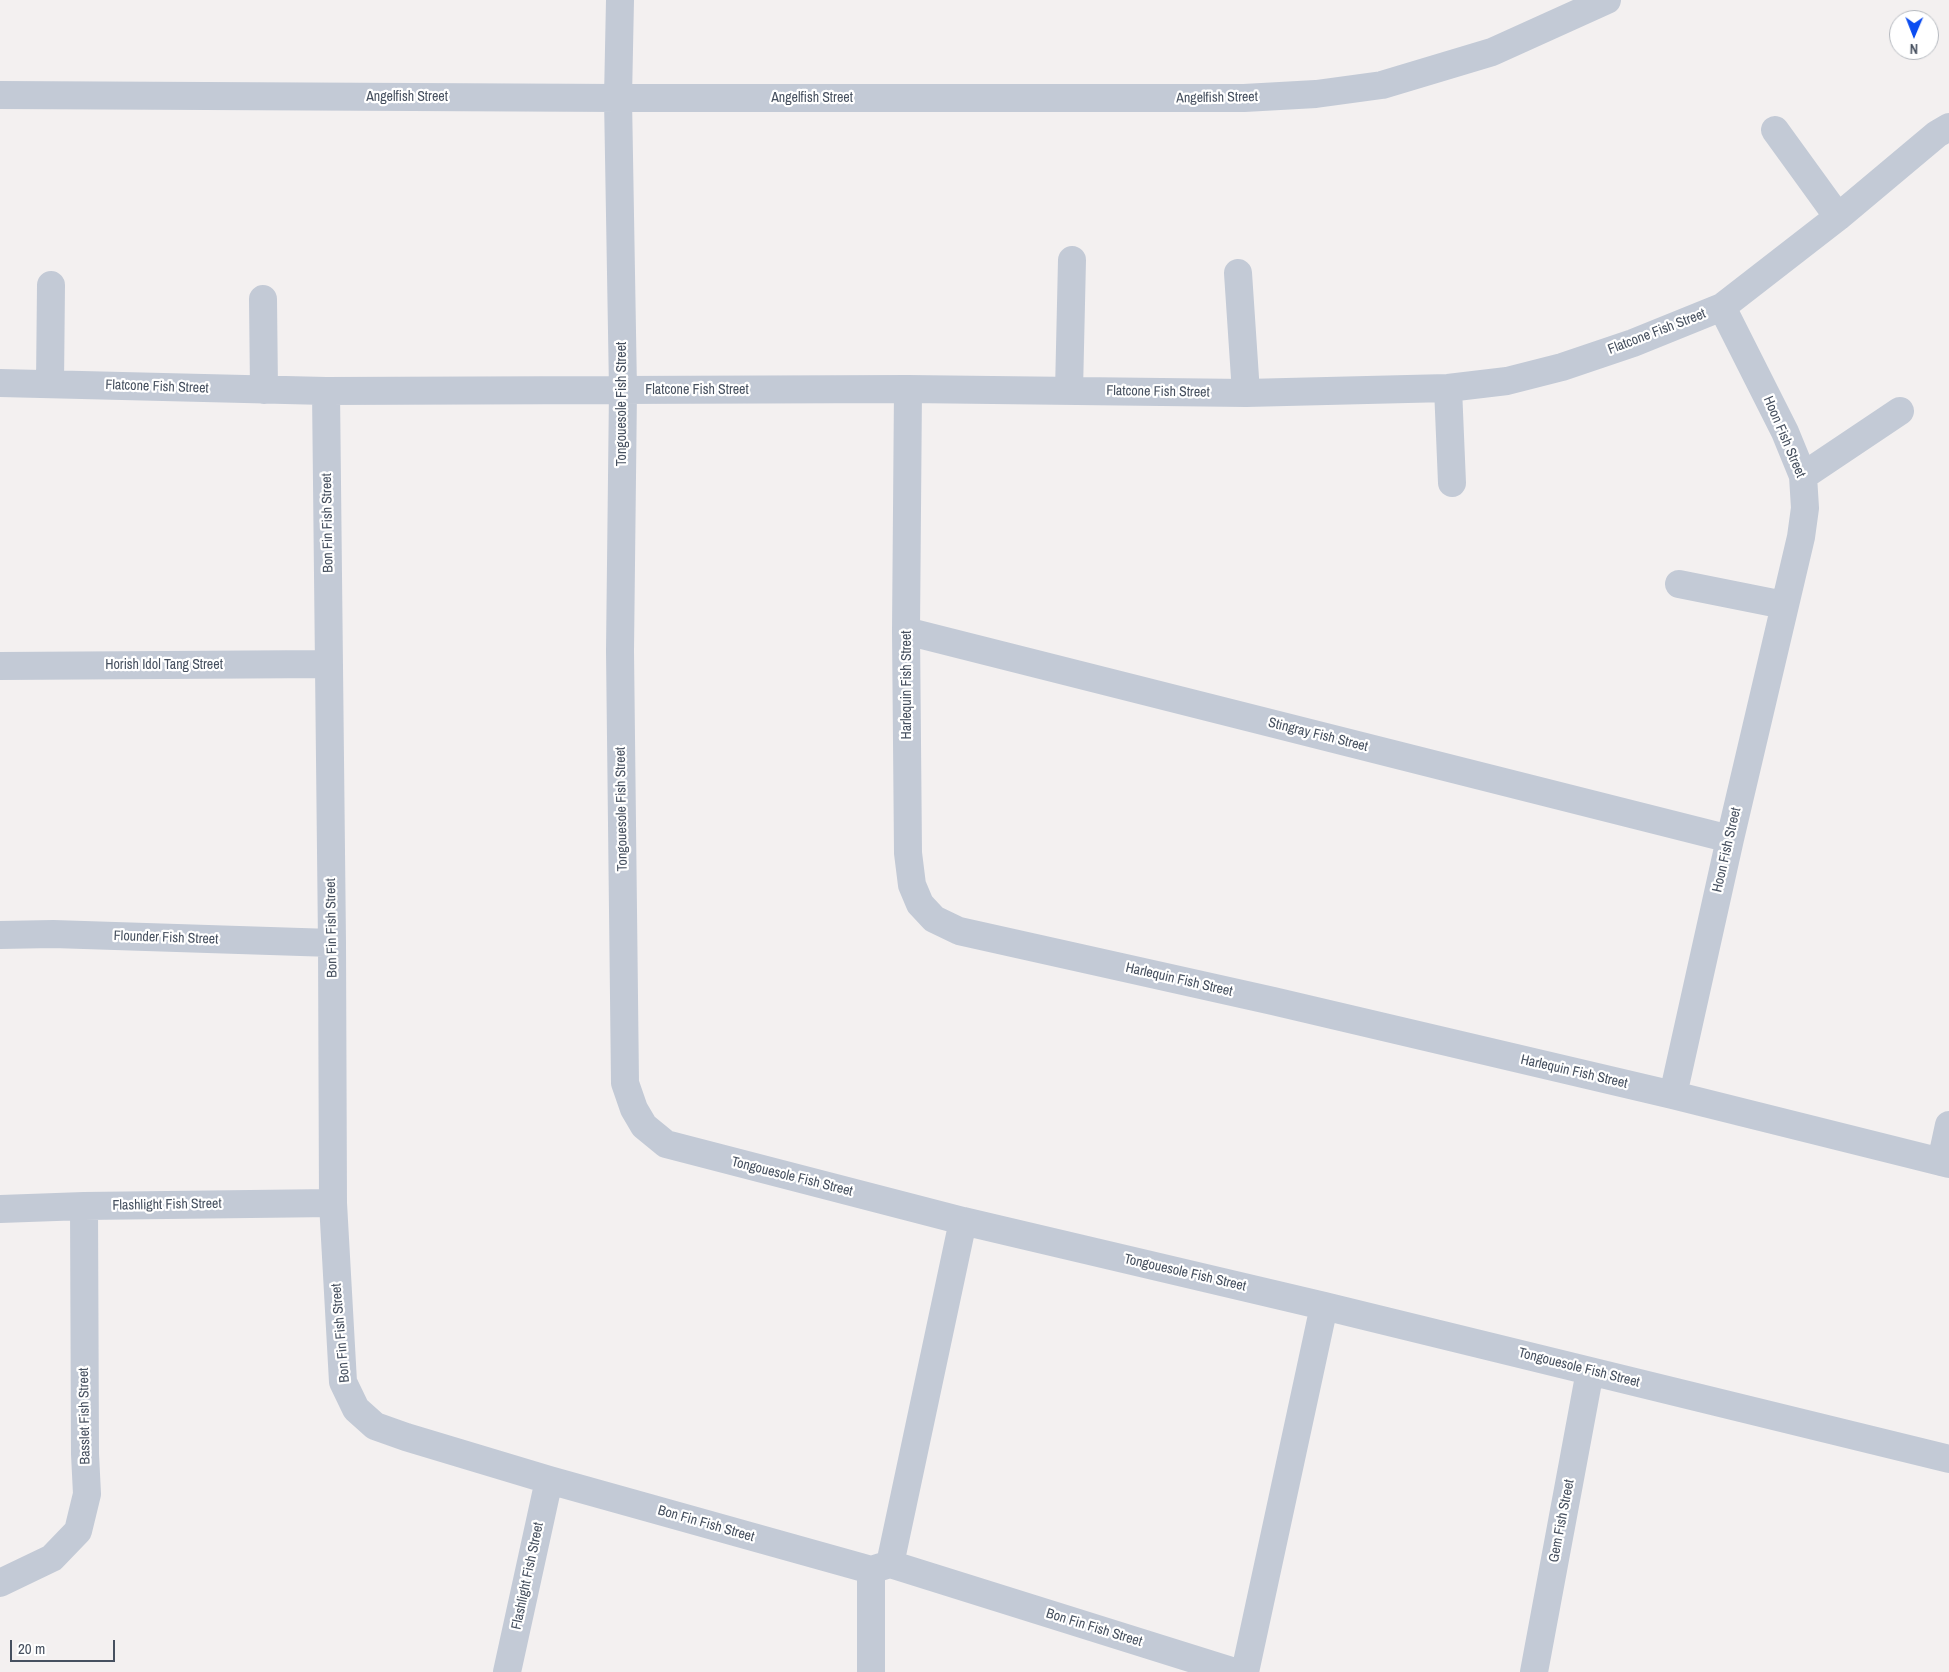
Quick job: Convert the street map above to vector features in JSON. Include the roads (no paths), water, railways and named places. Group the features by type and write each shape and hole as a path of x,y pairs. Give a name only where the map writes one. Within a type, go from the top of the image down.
{"street":[{"name":"Tongouesole Fish Street","path":"620,0 618,98 623,390 620,651 625,1083 634,1109 644,1126 666,1144 963,1220 1949,1459"},
{"name":"Angelfish Street","path":"0,95 618,98 1244,98 1316,94 1382,85 1492,52 1607,0"},
{"name":"Flatcone Fish Street","path":"0,383 326,391 908,389 1246,393 1448,388 1507,381 1562,367 1633,343 1722,307 1838,217 1937,134 1949,128"},
{"path":"1775,130 1838,217"},
{"path":"1069,391 1072,260"},
{"path":"1238,273 1246,393"},
{"path":"50,384 51,285"},
{"path":"263,299 264,390"},
{"name":"Hoon Fish Street","path":"1673,1095 1730,839 1801,537 1805,508 1803,476 1784,432 1722,307"},
{"path":"1448,388 1452,484"},
{"name":"Harlequin Fish Street","path":"908,389 906,631 908,853 912,885 920,904 934,919 959,931 1282,1003 1673,1095 1945,1162"},
{"name":"Bon Fin Fish Street","path":"326,391 333,1203 342,1382 356,1408 375,1426 549,1480 881,1567 1235,1672"},
{"path":"1803,476 1900,410"},
{"path":"1678,584 1784,605"},
{"name":"Stingray Fish Street","path":"906,631 1730,839"},
{"name":"Horish Idol Tang Street","path":"0,666 329,664"},
{"name":"Flounder Fish Street","path":"0,935 53,934 332,943"},
{"path":"1945,1162 1949,1125"},
{"name":"Flashlight Fish Street","path":"0,1209 333,1203"},
{"name":"Basslet Fish Street","path":"0,1583 52,1558 78,1531 87,1494 85,1454 84,1206"},
{"path":"871,1672 881,1567 963,1220"},
{"path":"1245,1672 1324,1306"},
{"name":"Gem Fish Street","path":"1534,1672 1590,1371"},
{"name":"Flashlight Fish Street","path":"507,1672 549,1480"}]}
